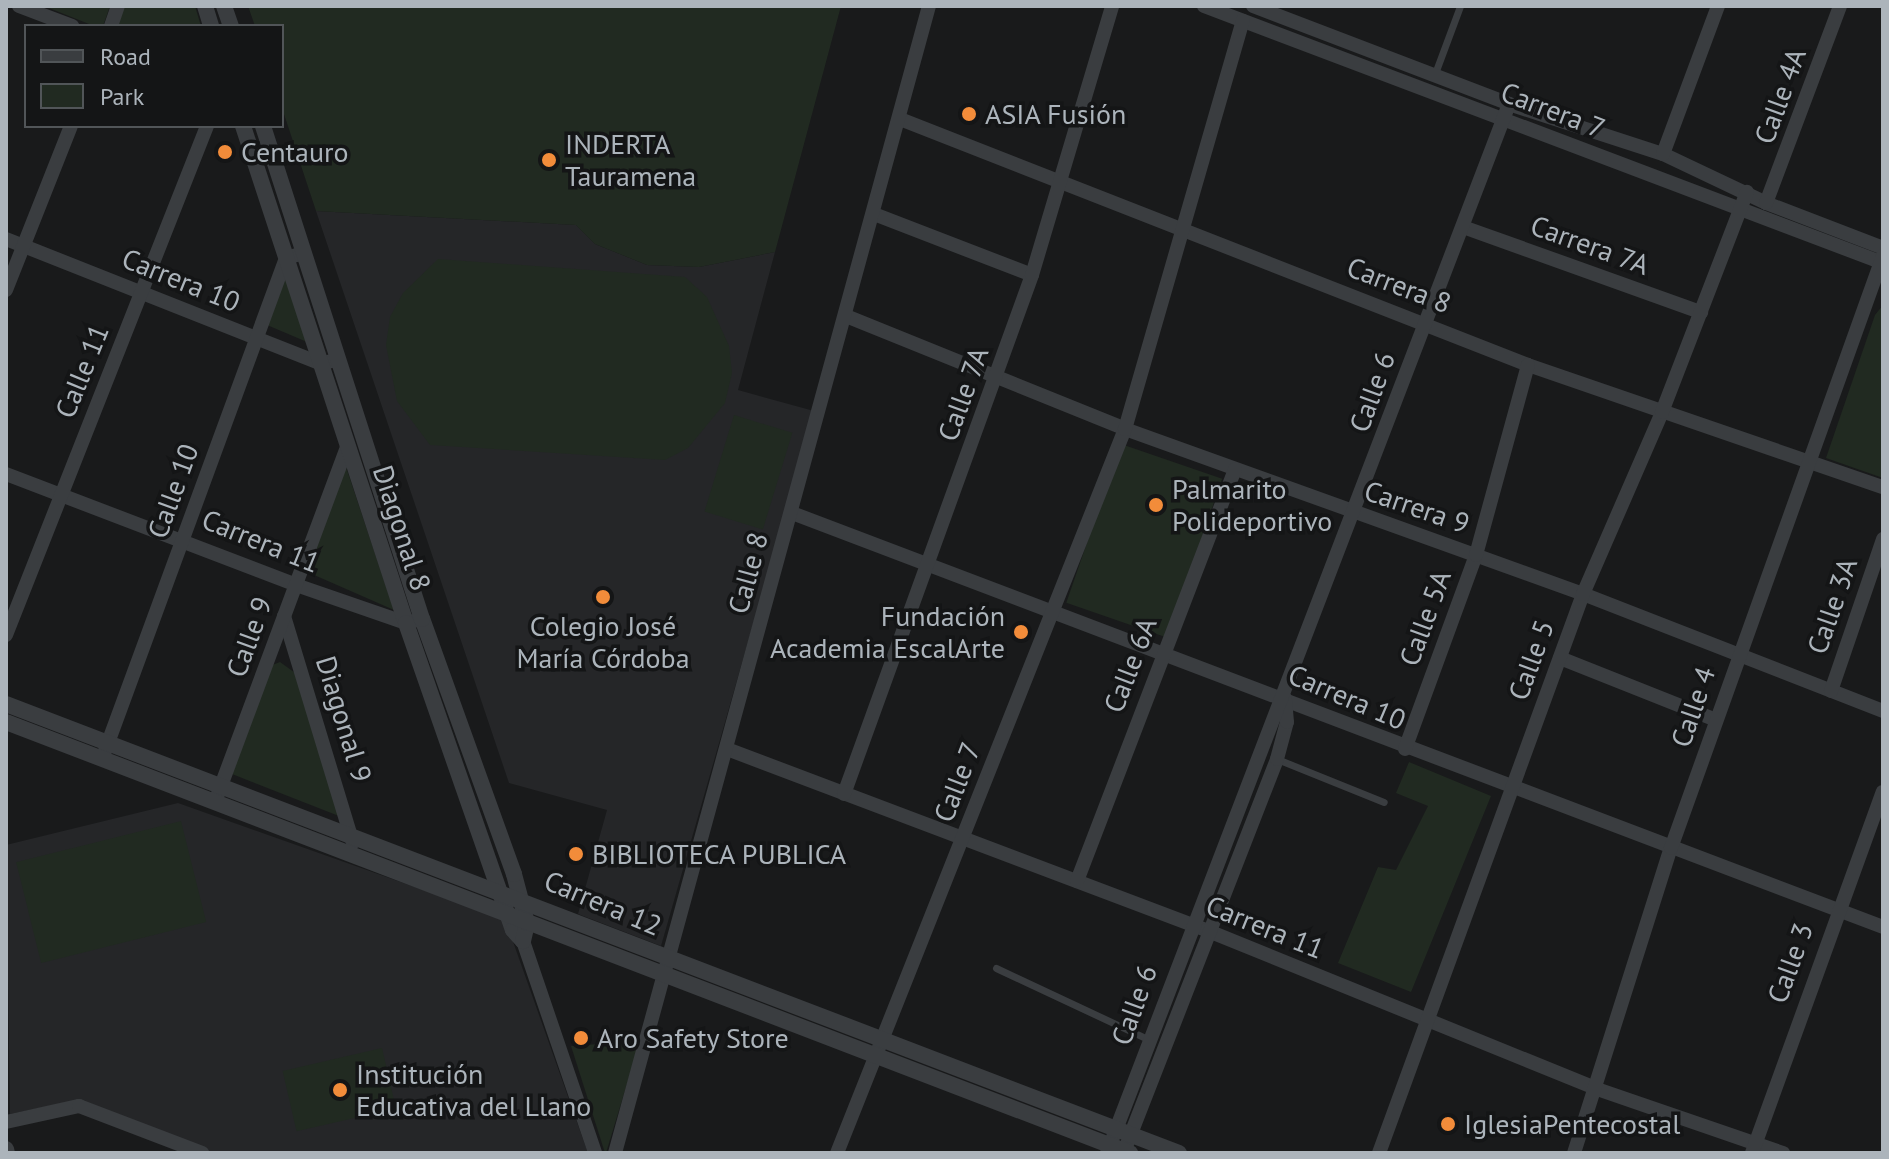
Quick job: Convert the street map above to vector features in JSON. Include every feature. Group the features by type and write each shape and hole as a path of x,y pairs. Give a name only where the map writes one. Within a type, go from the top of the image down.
{"street":[{"path":"19,6 67,24"},
{"name":"Calle 8","path":"615,1153 929,6"},
{"name":"Calle 7A","path":"844,794 1032,275 1063,182 1112,6"},
{"name":"Carrera 7","path":"1204,6 1882,265"},
{"name":"Carrera 7","path":"1253,6 1509,104 1663,154 1747,192 1882,265"},
{"path":"1663,154 1718,6"},
{"name":"Calle 4A","path":"1766,203 1840,6"},
{"name":"Calle 7","path":"837,1153 1051,608 1125,429 1243,21"},
{"name":"Calle 6","path":"1119,1151 1149,1039 1191,925 1272,717 1285,698 1509,104"},
{"name":"Carrera 8","path":"900,119 1184,233 1425,321 1528,365 1883,487"},
{"path":"6,290 70,128"},
{"name":"Calle 11","path":"6,635 206,128"},
{"name":"Diagonal 8","path":"244,128 348,445 520,897 527,923 523,941"},
{"name":"Diagonal 8","path":"264,128 338,359 414,621 509,916 523,941 595,1153"},
{"name":"Calle 5","path":"1379,1153 1583,594 1662,412 1738,208 1747,192"},
{"path":"874,214 1032,275"},
{"name":"Carrera 7A","path":"1463,227 1701,312"},
{"name":"Carrera 10","path":"6,239 321,364"},
{"path":"286,258 304,253"},
{"name":"Calle 10","path":"105,751 286,258"},
{"name":"Calle 4","path":"1574,1153 1597,1089 1671,848 1808,461 1882,265"},
{"name":"Carrera 9","path":"846,316 1125,429 1355,515 1583,594 1883,711"},
{"path":"321,364 338,359"},
{"name":"Calle 5A","path":"1405,749 1476,555 1528,365"},
{"name":"Calle 9","path":"218,794 348,445"},
{"name":"Calle 6A","path":"1077,881 1235,469"},
{"name":"Carrera 11","path":"6,474 183,539 296,585 414,621"},
{"name":"Carrera 10","path":"792,513 1163,651 1405,749 1883,927"},
{"name":"Calle 3A","path":"1831,691 1883,539"},
{"name":"Diagonal 9","path":"284,616 353,837 353,855"},
{"path":"267,663 287,658 302,672"},
{"path":"1560,658 1716,720"},
{"name":"Calle 6","path":"1123,1132 1164,1044 1206,930 1277,759 1287,722 1285,698"},
{"name":"Carrera 12","path":"6,704 105,751"},
{"name":"Carrera 12","path":"6,722 105,751 218,794 353,837 520,897 667,967 876,1056 1119,1151"},
{"name":"Carrera 11","path":"727,749 1206,930 1597,1089 1753,1147 1783,1153"},
{"name":"Calle 3","path":"1753,1147 1837,908 1883,792"},
{"name":"Carrera 12","path":"218,794 353,855 527,923 882,1040 1179,1153"},
{"path":"6,1122 79,1106 202,1153"}],"lane":[{"path":"1434,76 1460,6"},
{"path":"1277,759 1384,802"},
{"path":"996,968 1164,1044"}],"shaded area":[{"name":"Colegio José María Córdoba","path":"316,211 576,225 595,244 647,265 699,267 775,252 738,390 814,411 661,946 578,914 607,810 509,783"},
{"name":"Institución Educativa del Llano","path":"178,803 505,919 588,1153 211,1153 78,1100 10,1114 6,845"}],"green space":[{"path":"44,6 110,6 104,24 89,24"},
{"path":"121,6 195,6 200,24 114,24"},
{"name":"INDERTA Tauramena","path":"248,6 841,6 775,252 699,267 647,265 595,244 576,225 316,211 284,114 284,24 254,24"},
{"path":"438,259 685,277 707,297 729,346 732,373 725,403 688,448 665,460 430,445 397,401 386,345 390,317 403,293"},
{"path":"287,274 307,342 267,325"},
{"path":"1883,305 1883,478 1826,458 1875,315"},
{"path":"734,415 792,433 763,529 704,512"},
{"path":"1121,444 1222,479 1167,638 1066,603"},
{"path":"346,467 394,610 305,571"},
{"path":"280,662 298,675 344,818 232,774 270,666"},
{"path":"1409,762 1491,796 1411,992 1338,963 1378,867 1396,870 1428,806 1396,793"},
{"path":"181,821 206,922 41,963 16,862"},
{"path":"640,1041 606,1153 605,1153 571,1046"},
{"name":"Institución Educativa del Llano","path":"382,1048 396,1108 297,1131 283,1071"}],"place":[{"name":"ASIA Fusión","path":"969,114"},
{"name":"Centauro","path":"225,152"},
{"name":"INDERTA Tauramena","path":"549,160"},
{"name":"Palmarito Polideportivo","path":"1156,505"},
{"name":"Colegio José María Córdoba","path":"603,597"},
{"name":"Fundación Academia EscalArte","path":"1021,632"},
{"name":"BIBLIOTECA PUBLICA","path":"576,854"},
{"name":"Aro Safety Store","path":"581,1038"},
{"name":"Institución Educativa del Llano","path":"340,1090"},
{"name":"IglesiaPentecostal","path":"1448,1124"}]}
